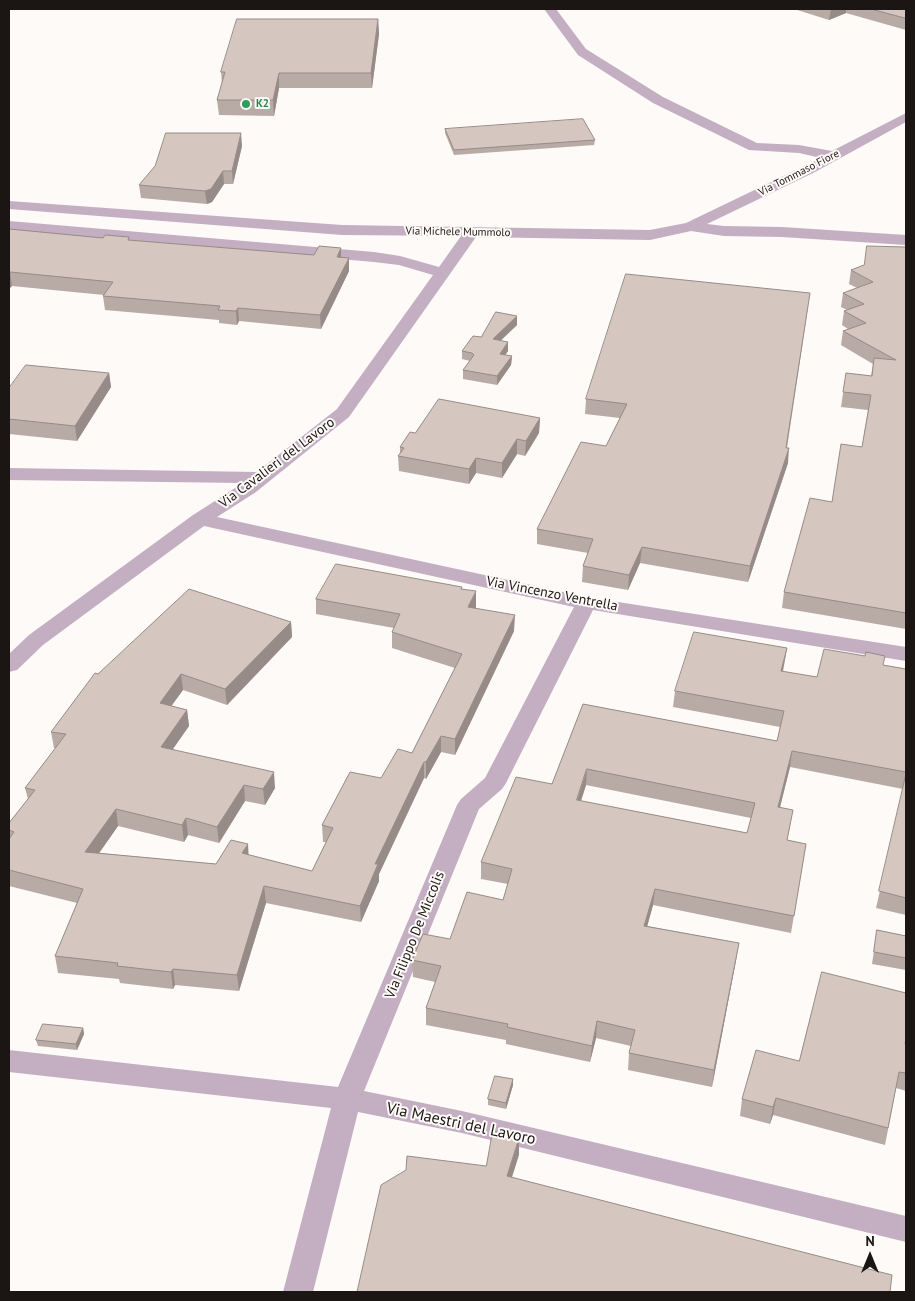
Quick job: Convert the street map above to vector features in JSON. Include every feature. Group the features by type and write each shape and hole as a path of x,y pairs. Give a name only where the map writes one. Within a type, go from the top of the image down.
{"street":[{"path":"550,9 582,52 658,100 754,147 799,149 834,156"},
{"name":"Via Tommaso Fiore","path":"691,226 834,156 906,117"},
{"name":"Via Michele Mummolo","path":"9,205 342,230 650,235 691,226 724,231 782,232 906,240"},
{"path":"9,225 365,256 400,261 443,273"},
{"name":"Via Cavalieri del Lavoro","path":"9,665 36,640 200,519 249,488 343,413 472,232"},
{"path":"9,474 262,478"},
{"name":"Via Vincenzo Ventrella","path":"200,519 586,603 906,654"},
{"name":"Via Filippo De Miccolis","path":"298,1292 347,1099 469,805 494,783 586,603"},
{"name":"Via Maestri del Lavoro","path":"9,1061 347,1099 462,1122 906,1229"}],"building":[{"path":"871,9 906,9 906,18"},
{"path":"237,19 378,19 371,73 279,73 273,100 217,100 225,72 221,72"},
{"path":"583,119 595,140 454,150 445,129"},
{"path":"166,133 241,133 232,171 223,171 211,189 205,191 139,185 155,166"},
{"path":"9,229 103,238 105,235 129,237 128,240 314,255 319,246 341,248 337,257 349,258 320,315 238,308 236,311 218,310 220,306 103,296 113,282 9,273"},
{"path":"867,246 906,247 906,613 784,592 810,498 832,502 841,444 862,447 871,395 843,392 846,373 872,376 874,358 896,360 843,331 866,323 844,311 864,304 843,293 873,282 851,270 864,265"},
{"path":"626,274 810,293 786,448 789,448 750,566 642,547 629,575 583,566 593,539 537,529 581,442 606,446 627,404 586,399"},
{"path":"496,312 517,316 493,339 508,342 500,354 512,356 497,376 463,370 474,355 462,351 473,336 481,337"},
{"path":"26,365 109,373 75,426 9,419 9,388"},
{"path":"439,399 540,418 526,441 517,439 502,463 476,458 469,469 398,456 404,448 400,447 410,432 415,433"},
{"path":"336,564 462,587 461,589 476,591 468,607 515,615 455,739 441,736 426,762 424,762 375,864 378,864 360,906 264,886 237,975 173,969 171,972 117,966 118,963 55,956 83,889 9,870 9,839 14,832 9,830 9,823 35,790 25,788 66,734 51,732 95,673 98,674 189,589 291,622 225,689 181,674 160,703 187,710 161,747 274,772 263,789 244,785 217,827 186,818 182,825 116,809 85,852 216,864 231,840 248,844 242,853 312,871 333,828 322,825 350,772 381,778 398,749 412,753 462,654 392,632 400,614 316,599"},
{"path":"694,632 787,648 781,671 817,677 824,649 865,656 866,652 885,656 883,665 906,669 906,772 792,751 778,807 793,810 787,840 806,844 794,916 655,889 644,926 739,943 714,1070 629,1053 635,1030 597,1021 592,1046 507,1027 508,1024 426,1008 441,966 412,960 423,934 450,939 467,892 503,900 512,869 481,862 516,777 552,784 583,704 777,741 784,711 675,691","holes":["587,769 755,803 747,833 577,800"]},
{"path":"906,774 906,898 879,891"},
{"path":"877,930 906,936 906,958 874,952"},
{"path":"822,972 906,993 906,1073 899,1072 888,1128 776,1098 773,1107 742,1099 756,1050 799,1061"},
{"path":"43,1024 83,1028 76,1044 36,1040"},
{"path":"495,1076 513,1079 506,1103 488,1099"},
{"path":"493,1131 519,1138 507,1176 892,1275 890,1292 357,1292 381,1185 406,1170 407,1156 486,1166"}],"place":[{"name":"K2","path":"246,104"}]}
